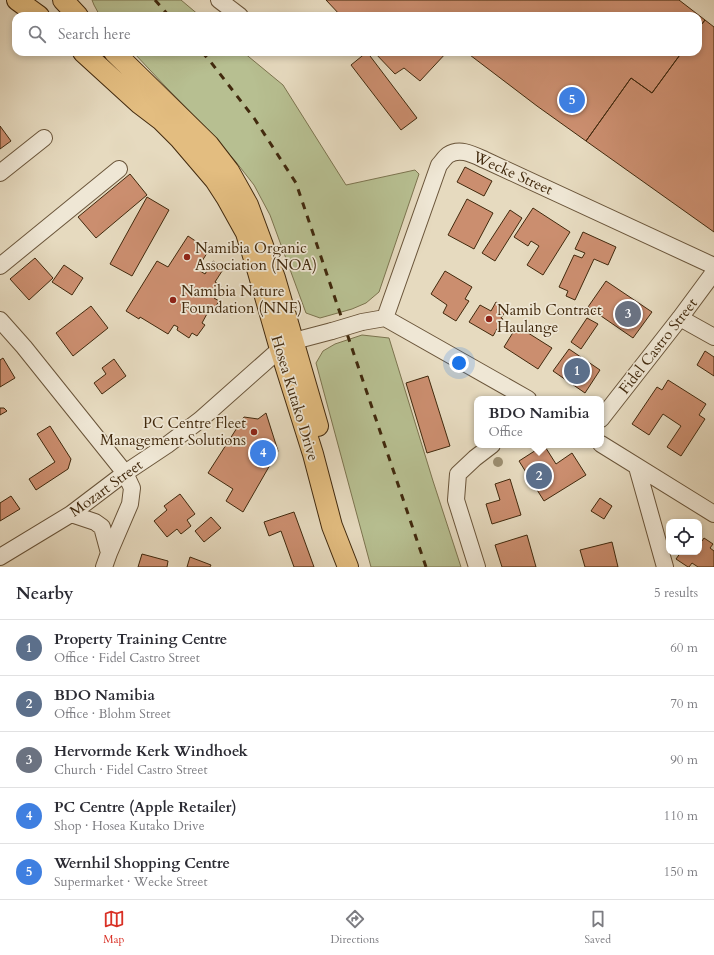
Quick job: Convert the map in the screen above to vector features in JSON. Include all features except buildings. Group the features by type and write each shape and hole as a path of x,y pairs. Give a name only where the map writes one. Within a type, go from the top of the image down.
{"main road":[{"path":"17,0 34,12"},
{"path":"31,0 42,12"},
{"name":"Hosea Kutako Drive","path":"87,56 140,104 161,120 180,139 215,180 246,233 258,272 287,345"},
{"name":"Hosea Kutako Drive","path":"118,56 208,145 229,171 248,205 275,278 287,345 313,454 332,526 349,567"}],"street":[{"path":"219,0 235,12"},
{"path":"0,173 44,138"},
{"name":"Wecke Street","path":"384,318 439,165 447,156 456,151 470,153 714,266"},
{"path":"0,266 120,169"},
{"name":"Fidel Castro Street","path":"604,415 714,272"},
{"path":"287,345 362,322 384,318 523,396"},
{"path":"680,318 714,337"},
{"path":"0,320 24,346 125,474 132,488 130,504 107,560"},
{"name":"Mozart Street","path":"0,557 71,514 200,420 287,345"},
{"path":"604,446 714,514"},
{"path":"477,567 456,500 458,474 488,448"},
{"path":"637,467 665,567"},
{"path":"71,514 94,522 102,527 107,560"}],"green space":[{"path":"92,0 181,0 195,12 98,12"},
{"path":"137,56 248,56 283,85 346,185 415,170 419,174 379,292 366,303 352,309 320,318 306,313 270,215 254,185 210,132"},
{"path":"362,335 389,338 461,567 371,567 316,363 323,351 335,344"}],"railway":[{"path":"155,0 166,12"},
{"path":"206,56 254,118 296,183 426,567"}],"place":[{"name":"Wernhil Shopping Centre","path":"572,100"},
{"name":"Namibia Organic Association (NOA)","path":"187,257"},
{"name":"Namibia Nature Foundation (NNF)","path":"173,300"},
{"name":"Hervormde Kerk Windhoek","path":"628,314"},
{"name":"Namib Contract Haulange","path":"489,319"},
{"name":"Property Training Centre","path":"577,371"},
{"name":"PC Centre Fleet Management Solutions","path":"254,432"},
{"name":"PC Centre (Apple Retailer)","path":"263,453"},
{"name":"BDO Namibia","path":"539,476"}]}
